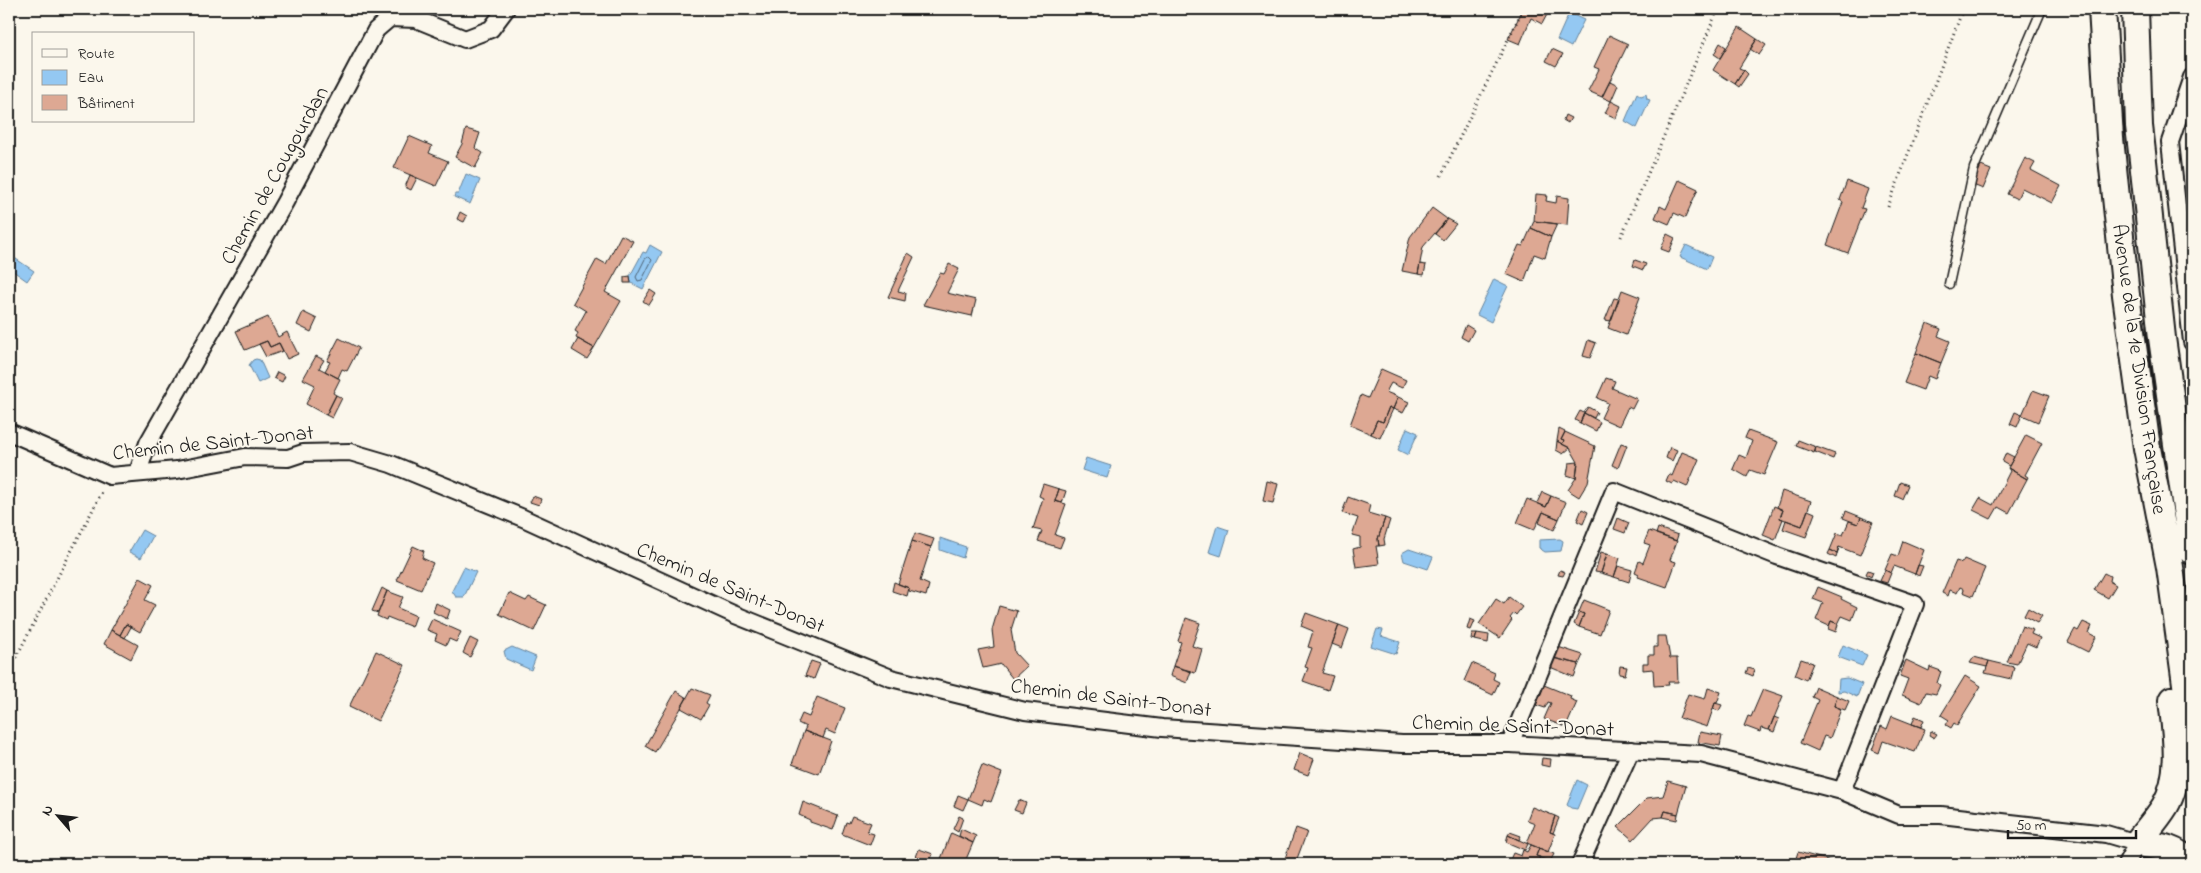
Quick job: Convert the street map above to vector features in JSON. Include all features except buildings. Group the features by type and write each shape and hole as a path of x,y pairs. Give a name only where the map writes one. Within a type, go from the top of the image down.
{"highway":[{"name":"Avenue de la 1e Division Française","path":"2102,9 2110,138 2126,295 2147,448 2170,566 2192,728"},
{"name":"Avenue de la 1e Division Française","path":"2136,9 2140,126 2168,380 2192,551"},
{"path":"2168,380 2192,505"},
{"path":"2132,854 2165,806 2173,788 2176,766 2176,732 2147,448"},
{"path":"2132,854 2164,846 2178,852 2191,864"}],"street":[{"name":"Chemin de Cougourdan","path":"138,472 148,443 285,202 376,30 390,18 416,19 465,39 491,29 506,9"},
{"path":"2192,77 2170,142 2192,342"},
{"name":"Chemin de Saint-Donat","path":"9,432 110,476 177,470 245,457 288,458 303,453 350,452 391,464 523,518 733,614 891,678 1025,711 1162,728 1402,744 1510,744 1701,754 1842,791 1899,815 1942,815 2106,834 2132,854"},
{"path":"1510,744 1614,491 1777,556 1915,604 1842,791"},
{"path":"1580,864 1630,750"}],"lane":[{"path":"1949,284 1974,168 2042,9"}],"path":[{"path":"1441,176 1523,9"},
{"path":"1621,237 1718,9"},
{"path":"1888,206 1963,9"},
{"path":"9,671 110,476"}],"water":[{"path":"1569,13 1584,20 1571,47 1557,40"},
{"path":"1637,93 1641,96 1646,94 1647,99 1650,100 1637,128 1625,121"},
{"path":"466,174 480,180 470,204 454,197 455,194 458,194"},
{"path":"650,245 662,252 643,289 631,283 630,276 643,252 646,253"},
{"path":"1686,245 1712,257 1707,269 1680,257"},
{"path":"13,257 34,271 27,281 9,268"},
{"path":"1494,279 1508,286 1491,322 1477,315"},
{"path":"256,359 260,360 268,378 258,383 249,365"},
{"path":"1407,428 1418,433 1408,455 1398,450"},
{"path":"1086,458 1111,466 1107,478 1082,470"},
{"path":"1217,526 1229,530 1221,556 1209,552"},
{"path":"142,530 153,536 141,558 129,552"},
{"path":"940,538 966,547 963,558 940,550"},
{"path":"1560,539 1563,541 1561,551 1545,552 1539,548 1539,540"},
{"path":"1409,549 1433,557 1428,569 1404,561 1402,553"},
{"path":"464,567 476,572 464,597 456,597 452,591"},
{"path":"1377,629 1383,630 1381,636 1400,642 1396,654 1371,646"},
{"path":"1843,645 1867,655 1862,666 1838,657"},
{"path":"512,647 536,657 531,670 506,659 504,651"},
{"path":"1847,678 1862,684 1857,697 1844,691 1838,692 1839,679"},
{"path":"1577,780 1587,785 1577,809 1567,805"}]}
